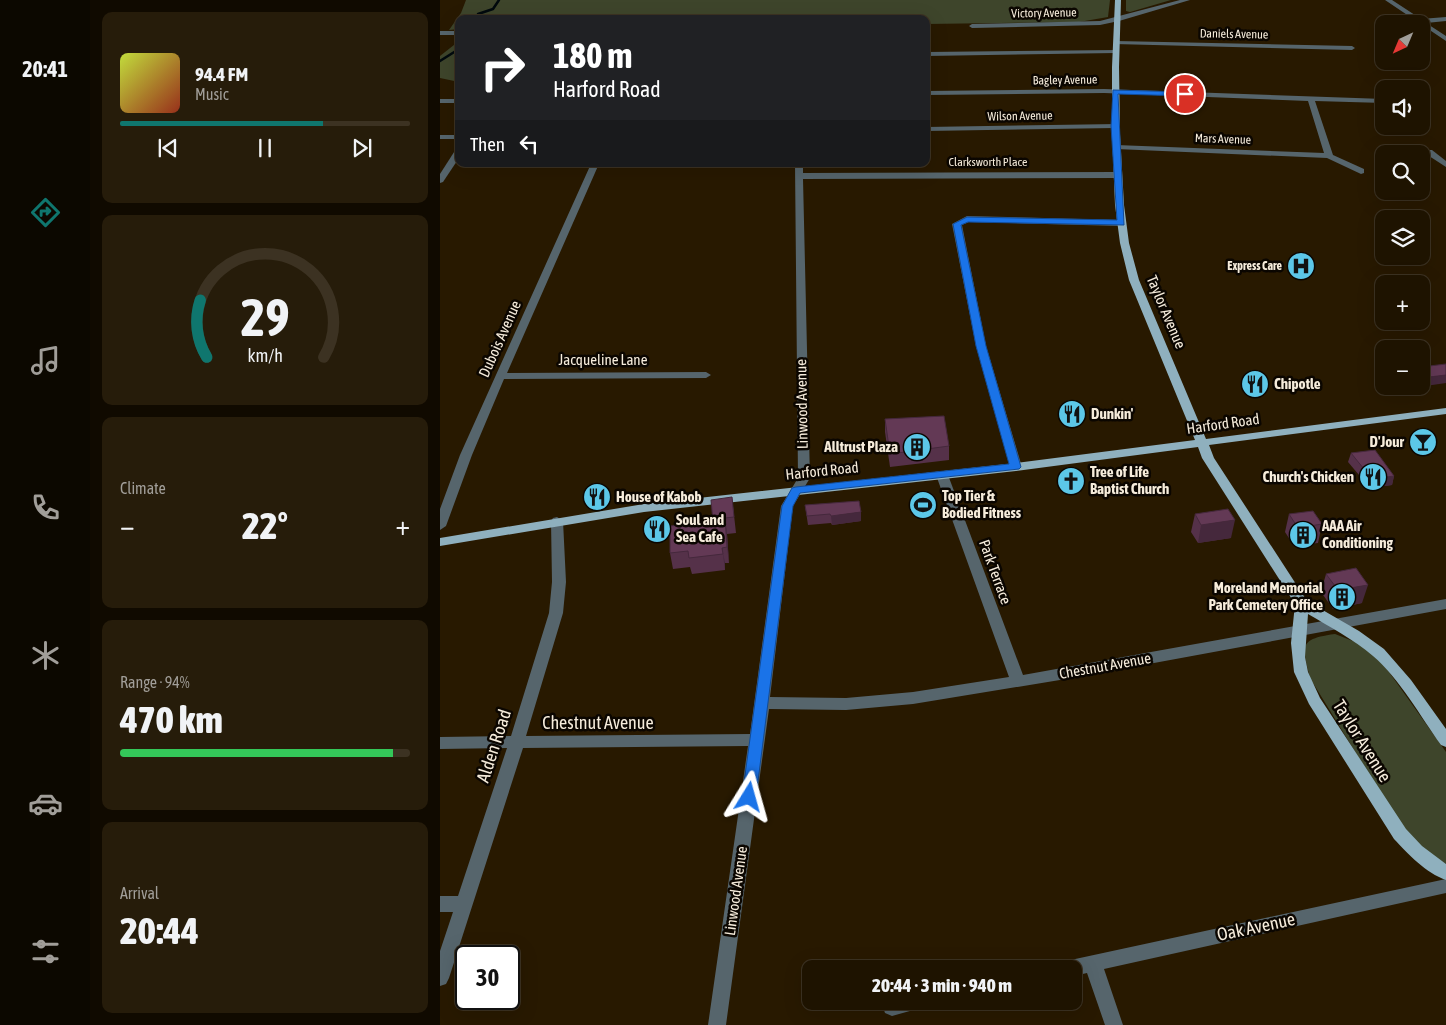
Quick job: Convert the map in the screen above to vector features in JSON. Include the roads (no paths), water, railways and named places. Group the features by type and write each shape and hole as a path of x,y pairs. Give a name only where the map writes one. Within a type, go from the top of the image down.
{"main road":[{"name":"Taylor Avenue","path":"1118,0 1115,126 1121,223 1129,266 1201,443 1221,481 1302,604 1379,653 1406,684 1446,741"},
{"name":"Harford Road","path":"440,542 644,508 1016,467 1446,411"},
{"name":"Taylor Avenue","path":"1302,604 1298,650 1299,664 1314,700 1400,834 1416,851 1446,873"}],"street":[{"name":"Victory Avenue","path":"972,26 1083,24 1117,20 1187,0"},
{"path":"1388,0 1410,15"},
{"path":"1430,21 1446,19"},
{"path":"1430,29 1446,39"},
{"path":"440,33 455,33"},
{"name":"Daniels Avenue","path":"1116,43 1352,48"},
{"path":"930,54 1116,51"},
{"name":"Bagley Avenue","path":"930,93 1115,91 1375,101"},
{"path":"1311,99 1328,156 1361,172"},
{"path":"440,101 455,101"},
{"name":"Wilson Avenue","path":"930,129 1115,126"},
{"path":"440,137 455,137"},
{"name":"Mars Avenue","path":"1116,147 1328,156"},
{"path":"1430,153 1446,165"},
{"path":"440,180 455,157"},
{"name":"Dubois Avenue","path":"440,526 466,455 594,167"},
{"name":"Linwood Avenue","path":"717,1025 762,703 787,506 804,478 799,167"},
{"name":"Clarksworth Place","path":"798,176 1118,175"},
{"path":"1016,467 981,346 957,224 967,219 1121,223"},
{"name":"Jacqueline Lane","path":"500,376 706,375"},
{"name":"Park Terrace","path":"942,475 1017,680"},
{"name":"Alden Road","path":"440,978 517,742 556,613 559,582 557,521"},
{"name":"Chestnut Avenue","path":"762,703 846,704 879,702 1078,672 1446,604"},
{"name":"Chestnut Avenue","path":"440,743 757,740"},
{"name":"Oak Avenue","path":"1082,965 1446,886"},
{"path":"440,904 464,904"},
{"path":"1093,963 1114,1025"}],"waterway":[{"path":"478,15 493,9 499,0"},
{"path":"440,61 455,52"}],"place":[{"name":"Express Care","path":"1301,266"},
{"name":"Chipotle","path":"1255,384"},
{"name":"Dunkin'","path":"1072,414"},
{"name":"D'Jour","path":"1423,442"},
{"name":"Alltrust Plaza","path":"917,447"},
{"name":"Church's Chicken","path":"1373,477"},
{"name":"Tree of Life Baptist Church","path":"1071,481"},
{"name":"House of Kabob","path":"597,497"},
{"name":"Top Tier & Bodied Fitness","path":"923,505"},
{"name":"Soul and Sea Cafe","path":"657,529"},
{"name":"AAA Air Conditioning","path":"1303,535"},
{"name":"Moreland Memorial Park Cemetery Office","path":"1342,597"}]}
